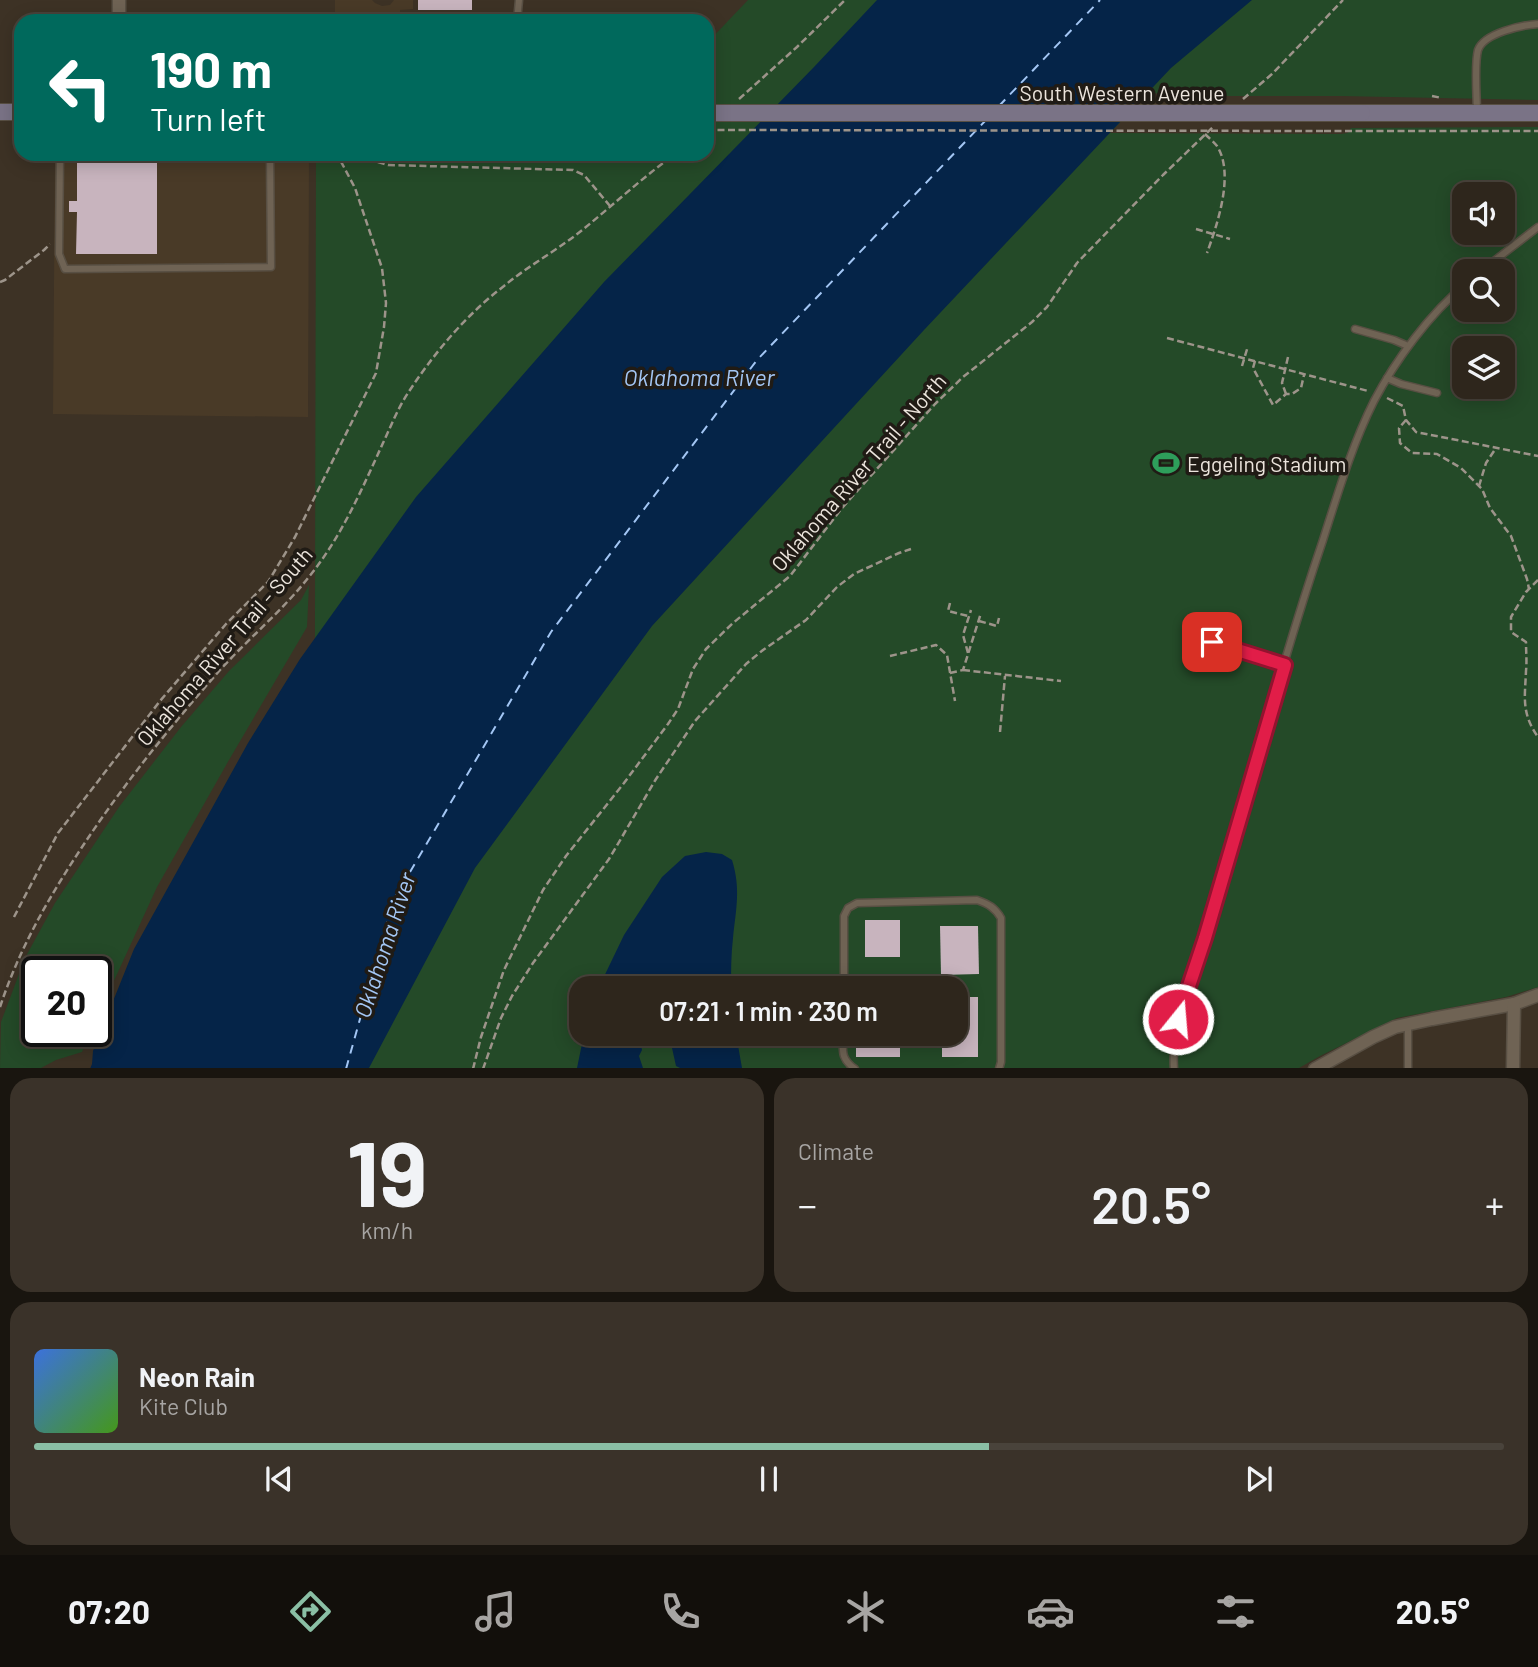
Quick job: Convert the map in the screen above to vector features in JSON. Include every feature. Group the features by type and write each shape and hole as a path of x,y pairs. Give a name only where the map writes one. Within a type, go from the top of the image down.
{"main road":[{"name":"South Western Avenue","path":"714,117 1538,113"}],"street":[{"path":"1317,1068 1395,1027 1514,1004 1538,995"},
{"path":"1513,1068 1514,1004"}],"lane":[{"path":"1477,113 1479,49 1488,38 1538,24"},
{"path":"60,161 60,254 65,269 271,267 270,161"},
{"path":"1497,259 1538,227"},
{"path":"1174,1068 1173,1052 1178,1019 1205,938 1311,575 1345,473 1387,378 1408,346 1452,297"},
{"path":"1355,329 1408,346"},
{"path":"1387,378 1437,393"},
{"path":"1212,642 1285,665"},
{"path":"844,976 844,916 848,908 857,903 977,900 988,904 1001,918 999,1068"},
{"path":"1408,1024 1408,1068"},
{"path":"843,1046 843,1057 854,1068"}],"path":[{"path":"735,103 845,0"},
{"path":"1240,101 1272,74 1343,1"},
{"name":"Oklahoma River Trail - North","path":"473,1068 505,970 543,890 668,724 678,709 693,669 706,649 790,576 842,509 935,404 963,377 1039,315 1077,263 1214,126"},
{"path":"714,130 1538,131"},
{"path":"1205,134 1217,146 1224,176 1223,196 1207,253"},
{"path":"14,917 58,833 160,701 226,624 268,582 295,537 376,373 386,303 382,268 355,188 341,161"},
{"path":"377,161 388,165 573,170 584,176 610,206"},
{"name":"Oklahoma River Trail - South","path":"0,1007 26,943 78,851 131,778 192,702 288,601 320,562 355,502 400,406 440,348 485,301 567,242 666,161"},
{"path":"1196,229 1230,239"},
{"path":"0,282 44,250 60,233"},
{"path":"1167,338 1378,394 1403,406 1406,420 1416,432 1538,456"},
{"path":"1242,366 1248,346"},
{"path":"1286,394 1282,383 1289,357"},
{"path":"1255,361 1253,368 1272,405 1286,394 1292,394 1301,388 1304,374"},
{"path":"1406,420 1399,428 1400,443 1412,453 1437,454 1461,468 1482,489 1490,508 1511,536 1529,589"},
{"path":"1479,486 1486,463 1496,448"},
{"path":"483,1068 501,1018 519,985 609,859 656,779 695,721 746,664 806,620 837,587 854,574 911,549"},
{"path":"1538,580 1511,617 1511,632 1526,642 1524,700 1531,727 1538,737"},
{"path":"950,603 948,611 969,617"},
{"path":"957,614 960,606"},
{"path":"968,653 963,635 971,610"},
{"path":"963,670 981,613"},
{"path":"988,623 990,615"},
{"path":"979,621 997,626 999,618"},
{"path":"890,656 936,645 947,655 955,701"},
{"path":"950,673 963,670 1061,681"},
{"path":"1000,732 1005,676"}],"shaded area":[{"path":"335,0 372,0 382,6 390,5 394,0 413,0 413,9 400,10 400,14 335,14"},
{"path":"55,161 309,161 308,417 53,414"}],"green space":[{"path":"748,0 1538,0 1538,100 1148,93 1110,133 1341,134 1348,133 1351,128 1538,127 1538,987 1506,997 1397,1018 1299,1068 314,1068 316,161 714,161 714,36"},
{"path":"309,585 307,627 157,887 112,985 112,956 26,956 55,903 119,807 181,727 229,671 301,600"},
{"path":"21,969 21,1047 84,1047 82,1052 41,1068 0,1068 1,1022"}],"water":[{"name":"Oklahoma River","path":"877,0 1252,0 1171,68 924,330 652,626 475,868 369,1068 90,1068 95,1047 112,1047 112,1004 134,949 248,743 300,659 416,497 604,282"},
{"path":"706,852 722,854 732,860 737,899 731,976 604,976 624,935 662,877 685,856"},
{"path":"582,1046 641,1046 639,1056 643,1068 577,1068"},
{"path":"671,1046 738,1046 742,1068 680,1068 676,1066"}],"building":[{"path":"418,0 472,0 472,10 418,10"},
{"path":"77,161 157,161 157,254 76,254 77,212 69,212 69,201 77,201"},
{"path":"865,920 900,920 900,957 865,957"},
{"path":"940,926 978,926 979,974 941,975"},
{"path":"968,997 978,997 978,1057 942,1057 942,1046 968,1046"},
{"path":"856,1046 900,1046 900,1057 856,1057"}],"ferry route":[{"path":"999,106 1100,0"},
{"path":"346,1068 393,901 551,632 757,360 986,120"}],"place":[{"name":"Eggeling Stadium","path":"1166,463"}],"route":[{"path":"1178,1019 1205,938 1285,665 1212,642"}]}
